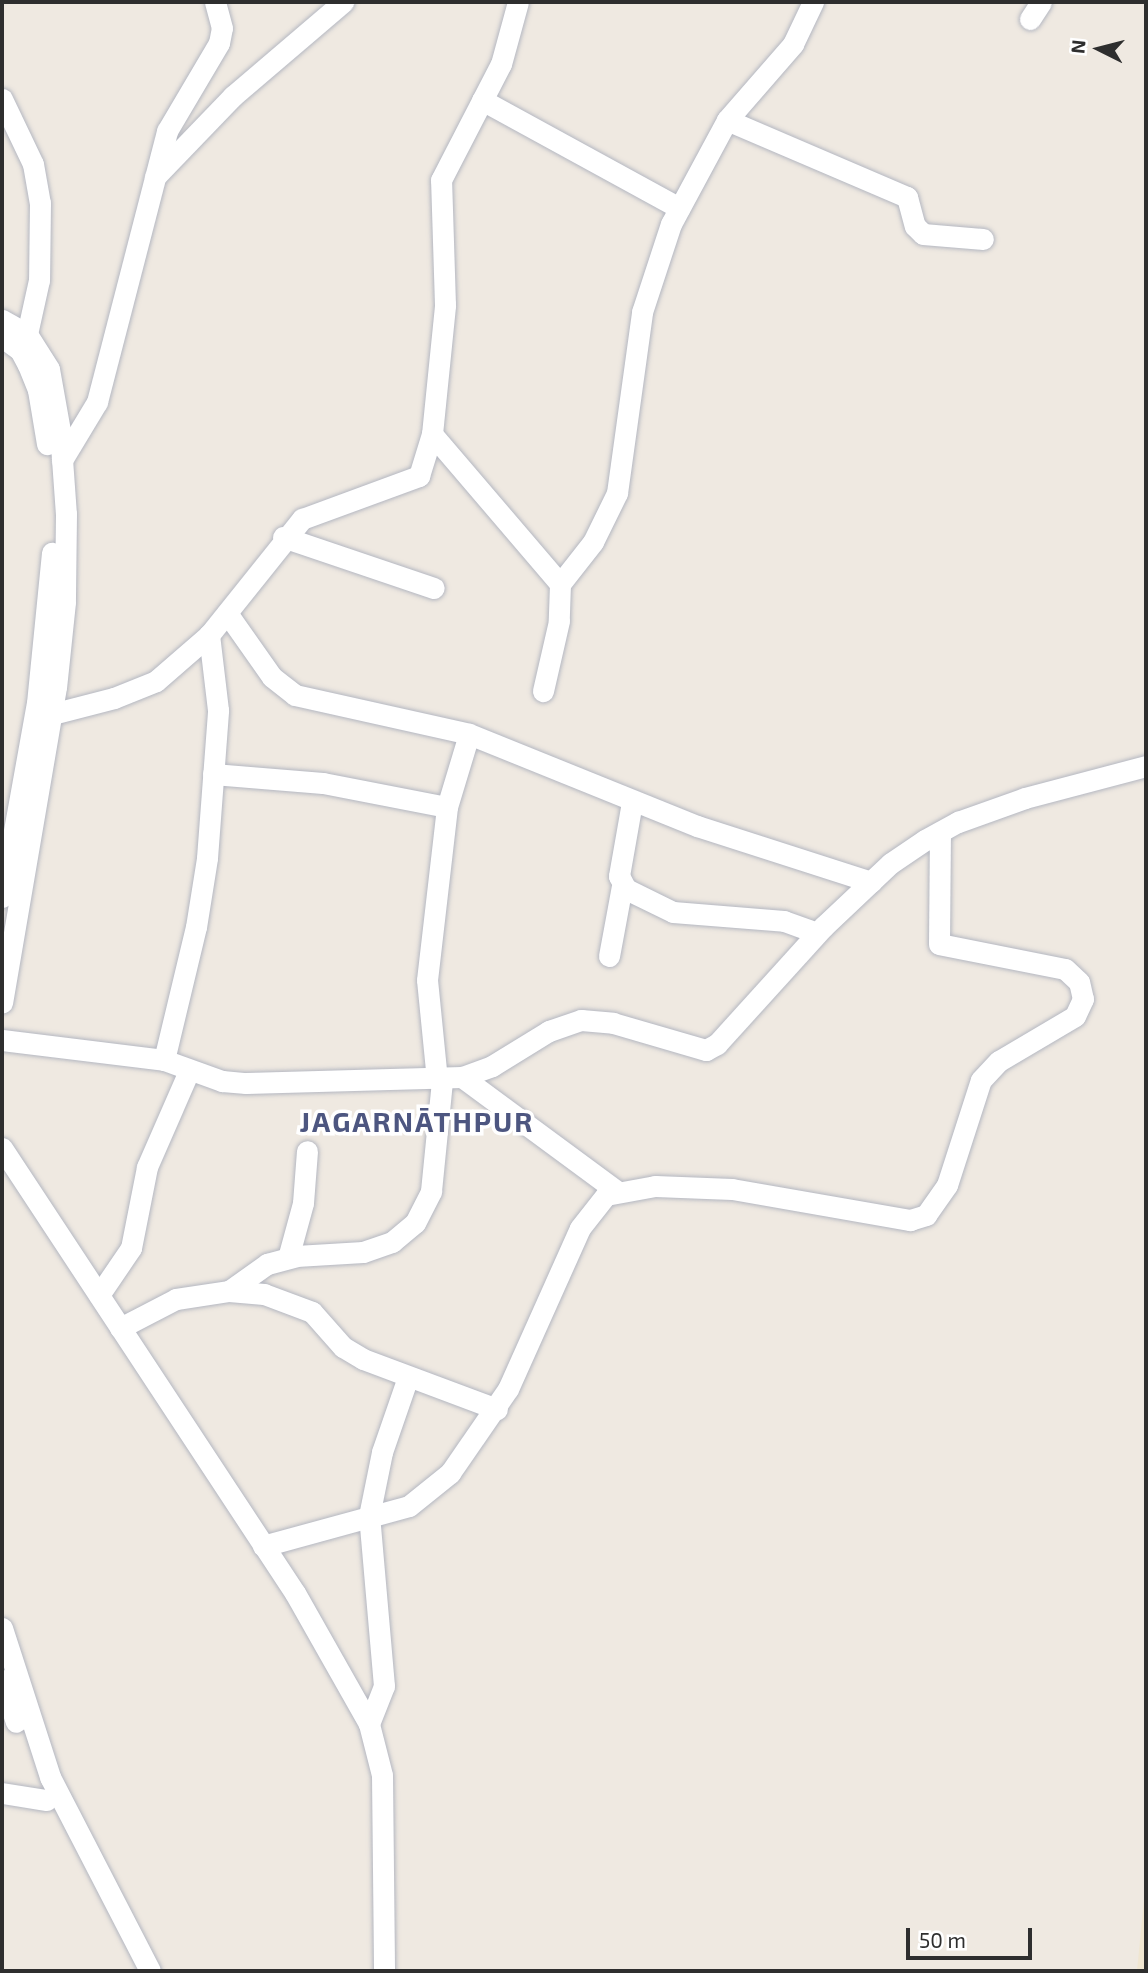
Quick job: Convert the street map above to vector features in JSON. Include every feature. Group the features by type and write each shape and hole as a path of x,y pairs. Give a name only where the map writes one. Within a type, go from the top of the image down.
{"street":[{"path":"62,460 97,402 151,181 173,117 219,43 222,28 215,2"},
{"path":"151,181 233,96 343,2"},
{"path":"543,691 559,621 560,584 593,542 617,492 642,312 679,208 727,120 782,59 813,2"},
{"path":"52,714 137,691 173,669 209,635 283,537 317,510 413,481 423,467 432,434 446,276 441,180 505,54 522,6"},
{"path":"2,99 33,164 40,203 39,281 27,334"},
{"path":"482,100 679,208"},
{"path":"727,120 907,197 915,226 923,234 984,239"},
{"path":"2,320 27,334 49,369 62,460 65,602 52,714 8,934 2,1002"},
{"path":"2,337 20,351 38,390 52,523 50,595 37,703 2,897"},
{"path":"432,434 560,584"},
{"path":"283,537 434,588"},
{"path":"227,613 272,677 295,695 469,734 632,802 744,843 871,882"},
{"path":"164,1060 202,895 218,691 209,635"},
{"path":"229,1291 267,1264 288,1258 378,1248 415,1223 431,1191 447,1079 427,980 447,807 469,734"},
{"path":"2,1040 164,1060 189,1071 247,1083 447,1079 492,1066 549,1031 581,1020 625,1026 691,1049 711,1049 817,933 871,882 940,832 1025,798 1146,766"},
{"path":"213,774 323,783 447,807"},
{"path":"609,956 622,886 618,876 632,802"},
{"path":"263,1546 408,1506 433,1490 497,1409 580,1228 597,1204 615,1190 654,1186 759,1191 910,1220 921,1218 932,1209 951,1176 981,1080 999,1061 1075,1016 1083,999 1079,982 1065,970 939,944 940,832"},
{"path":"622,886 673,912 784,921 817,933"},
{"path":"99,1295 131,1248 147,1167 189,1071"},
{"path":"447,1079 615,1190"},
{"path":"2,1148 263,1546 349,1683 369,1724 382,1775 384,1971"},
{"path":"288,1258 303,1203 307,1151"},
{"path":"120,1328 163,1303 229,1291 264,1294 302,1306 343,1348 408,1377 497,1409"},
{"path":"369,1724 384,1686 369,1516 382,1452 408,1377"},
{"path":"2,1628 50,1777 150,1971"},
{"path":"2,1680 46,1800 139,1971"},
{"path":"2,1793 46,1800"}],"shaded area":[{"path":"1146,1879 1146,1971 1137,1971"}],"district":[{"name":"JAGARNĀTHPUR","path":"417,1121"}]}
